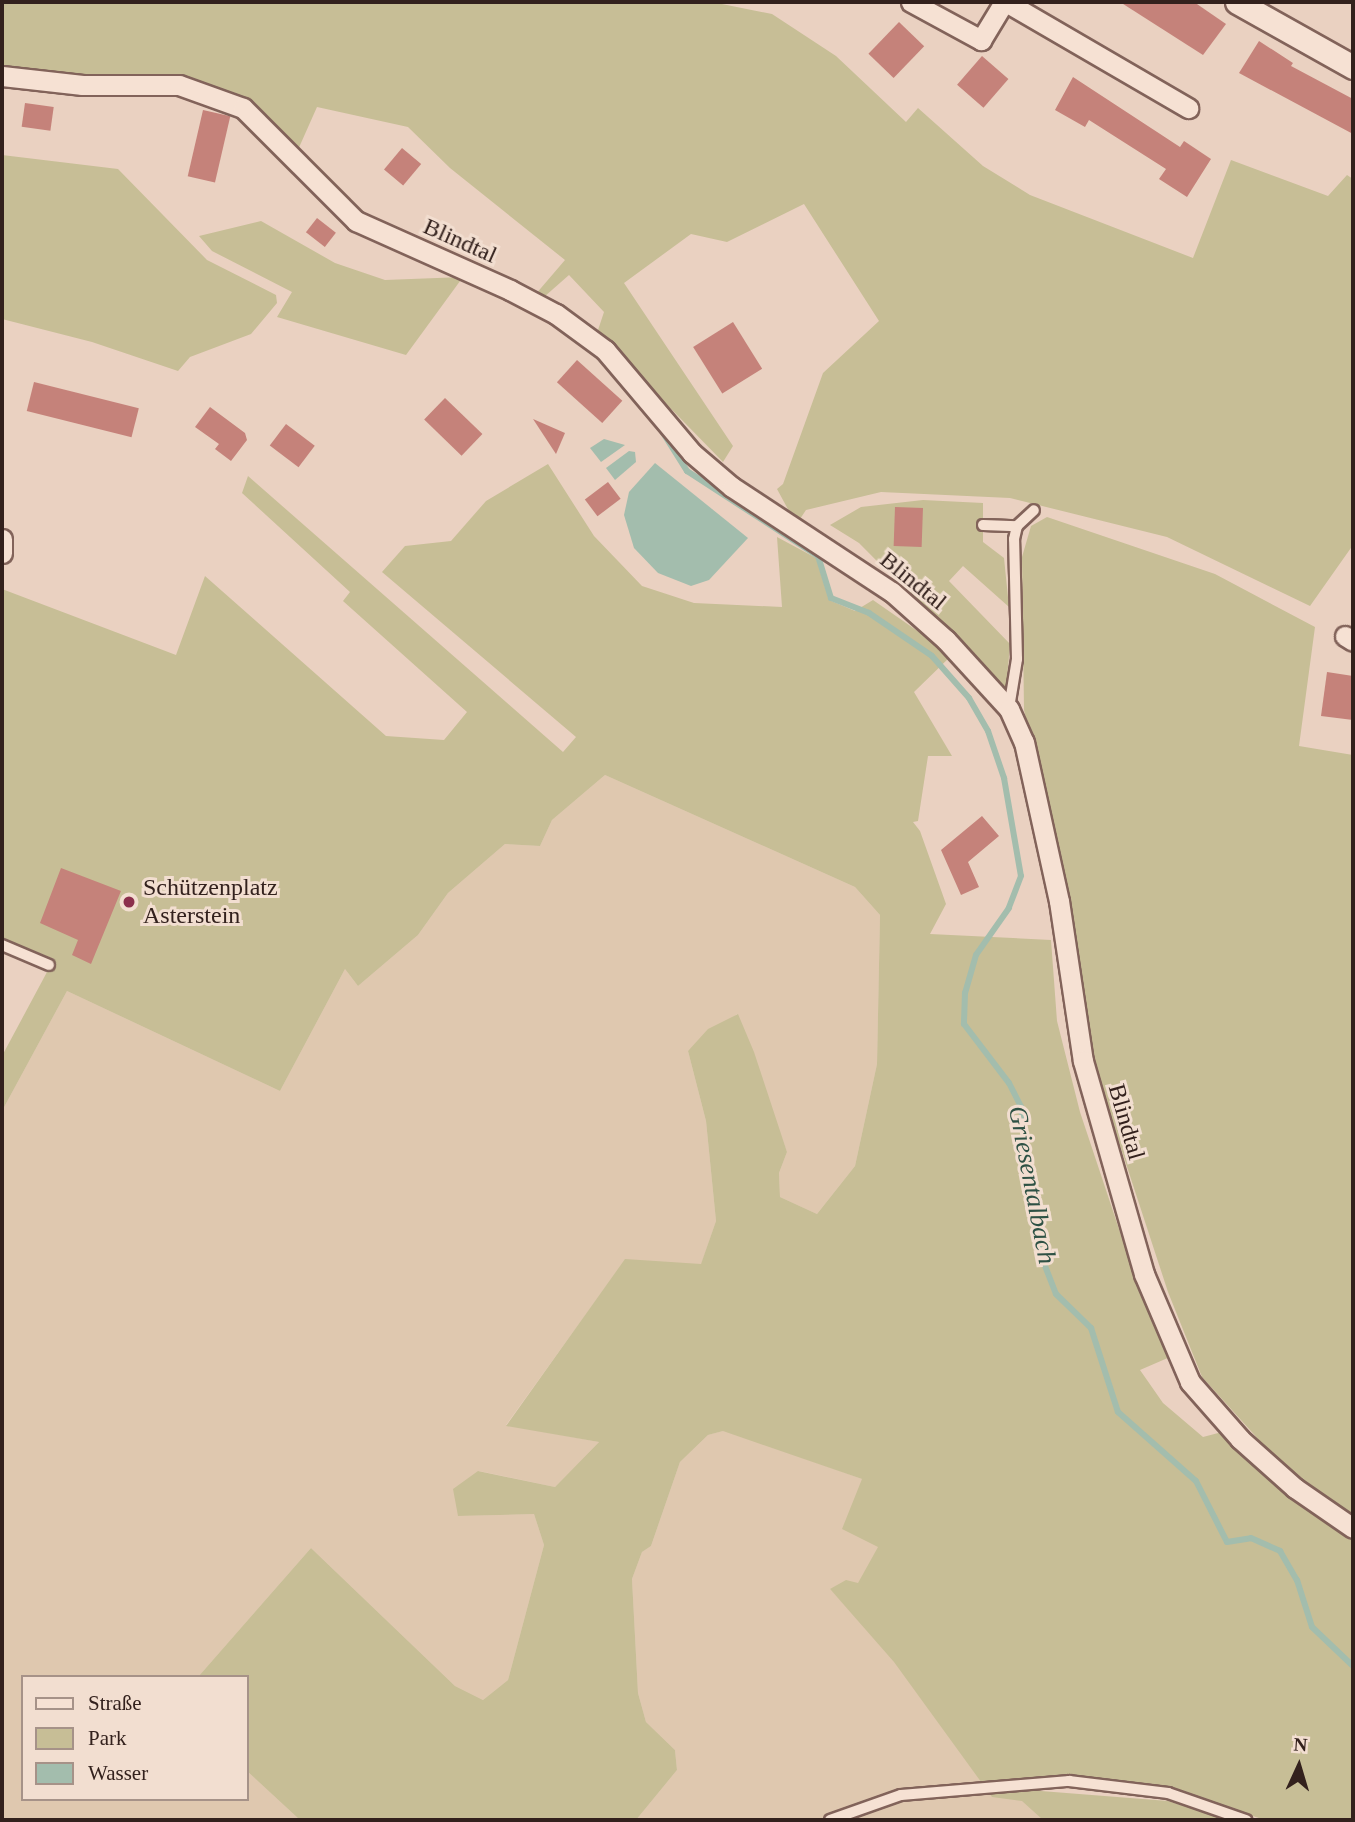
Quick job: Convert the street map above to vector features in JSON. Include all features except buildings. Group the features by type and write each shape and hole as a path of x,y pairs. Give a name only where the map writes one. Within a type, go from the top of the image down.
{"street":[{"path":"911,2 981,40 1005,2 1188,108"},
{"path":"1237,2 1353,67"},
{"name":"Blindtal","path":"2,76 82,85 179,85 243,108 355,221 510,290 555,314 605,350 691,453 732,487 892,592 946,640 1009,709 1032,769 1059,901 1083,1061 1144,1274 1190,1382 1240,1439 1295,1488 1353,1528"},
{"path":"2,539 2,554"}],"lane":[{"path":"1009,709 1017,660 1014,539 1017,526 1034,510"},
{"path":"983,525 1017,526"},
{"path":"2,944 49,965"},
{"path":"830,1820 901,1795 1069,1781 1168,1793 1246,1820"}],"shaded area":[{"path":"605,775 855,887 880,915 877,1064 855,1166 817,1214 780,1197 779,1173 787,1152 737,1014 688,1051 706,1121 716,1221 701,1265 625,1260 506,1425 599,1442 555,1487 479,1471 459,1516 534,1514 544,1545 508,1680 483,1700 455,1686 311,1548 200,1675 21,1675 21,1801 248,1801 248,1772 300,1820 2,1820 2,1111 67,991 280,1091 345,969 358,986 418,935 448,893 505,844 540,846 552,820"},
{"path":"726,1430 862,1479 879,1547 858,1584 830,1589 1043,1820 636,1820 677,1770 675,1750 646,1722 638,1693 632,1579 642,1552 651,1546 680,1462 708,1435"}],"green space":[{"path":"2,2 712,2 772,14 836,56 906,122 918,108 983,166 1030,195 1193,258 1231,160 1328,196 1347,175 1353,179 1353,545 1310,606 1167,537 1010,498 881,492 806,510 800,519 790,513 777,489 783,484 823,373 879,321 804,204 727,242 691,234 624,283 733,446 723,462 597,333 604,312 569,275 544,297 535,295 565,260 450,168 408,127 317,107 297,152 270,126 171,76 54,78 2,66"},
{"path":"2,155 118,169 207,260 276,295 277,303 251,334 190,357 178,371 92,342 2,319"},
{"path":"261,221 335,263 385,280 463,277 406,355 277,317 292,292 212,251 199,236"},
{"path":"548,464 594,536 642,586 694,603 782,607 777,537 816,558 829,600 855,611 873,600 952,655 914,692 952,756 928,756 918,821 913,822 920,831 946,904 930,934 1051,940 1057,1021 1080,1112 1128,1256 1170,1357 1140,1370 1163,1403 1203,1437 1222,1432 1353,1535 1353,1820 1265,1820 1154,1784 1069,1776 1025,1779 1041,1791 1168,1801 1228,1820 1043,1820 1022,1801 992,1797 894,1662 830,1589 846,1580 858,1583 878,1547 842,1529 862,1479 723,1431 708,1435 680,1462 651,1546 642,1552 632,1579 638,1693 646,1722 675,1750 677,1770 636,1820 300,1820 248,1772 248,1675 200,1675 311,1548 455,1686 483,1700 508,1680 544,1545 534,1514 458,1516 453,1489 478,1471 555,1487 599,1442 506,1426 625,1259 701,1264 716,1221 706,1121 688,1051 708,1029 738,1014 754,1052 787,1152 779,1173 780,1197 817,1214 855,1166 877,1064 880,915 855,887 605,775 552,820 540,846 505,844 448,893 418,935 358,986 345,969 280,1091 67,991 2,1111 2,1056 54,959 2,938 2,589 176,655 205,576 386,736 444,740 467,712 343,601 350,592 242,493 248,476 563,752 576,737 382,572 405,546 451,541 486,501"},
{"path":"923,500 983,503 983,542 1004,558 1009,607 963,566 949,581 1010,644 1006,691 859,543 830,525 861,507"},
{"path":"1047,517 1215,574 1315,627 1299,746 1353,755 1353,1521 1278,1461 1202,1377 1168,1292 1094,1066 1069,901 1024,710 1022,557 1031,526"}],"water":[{"path":"604,439 625,445 601,462 590,448"},
{"path":"629,451 635,452 636,462 615,480 606,468"},
{"path":"655,463 748,538 709,580 691,586 658,573 634,548 624,515 629,492"}],"waterway":[{"name":"Griesentalbach","path":"660,428 687,471 818,556 831,598 869,613 932,656 969,698 988,731 1004,778 1021,876 1009,908 976,955 965,993 964,1024 1009,1083 1021,1107 1040,1253 1056,1294 1091,1328 1118,1412 1196,1481 1227,1542 1251,1538 1280,1551 1297,1580 1312,1627 1353,1666"}],"place":[{"name":"Schützenplatz Asterstein","path":"129,902"}]}
